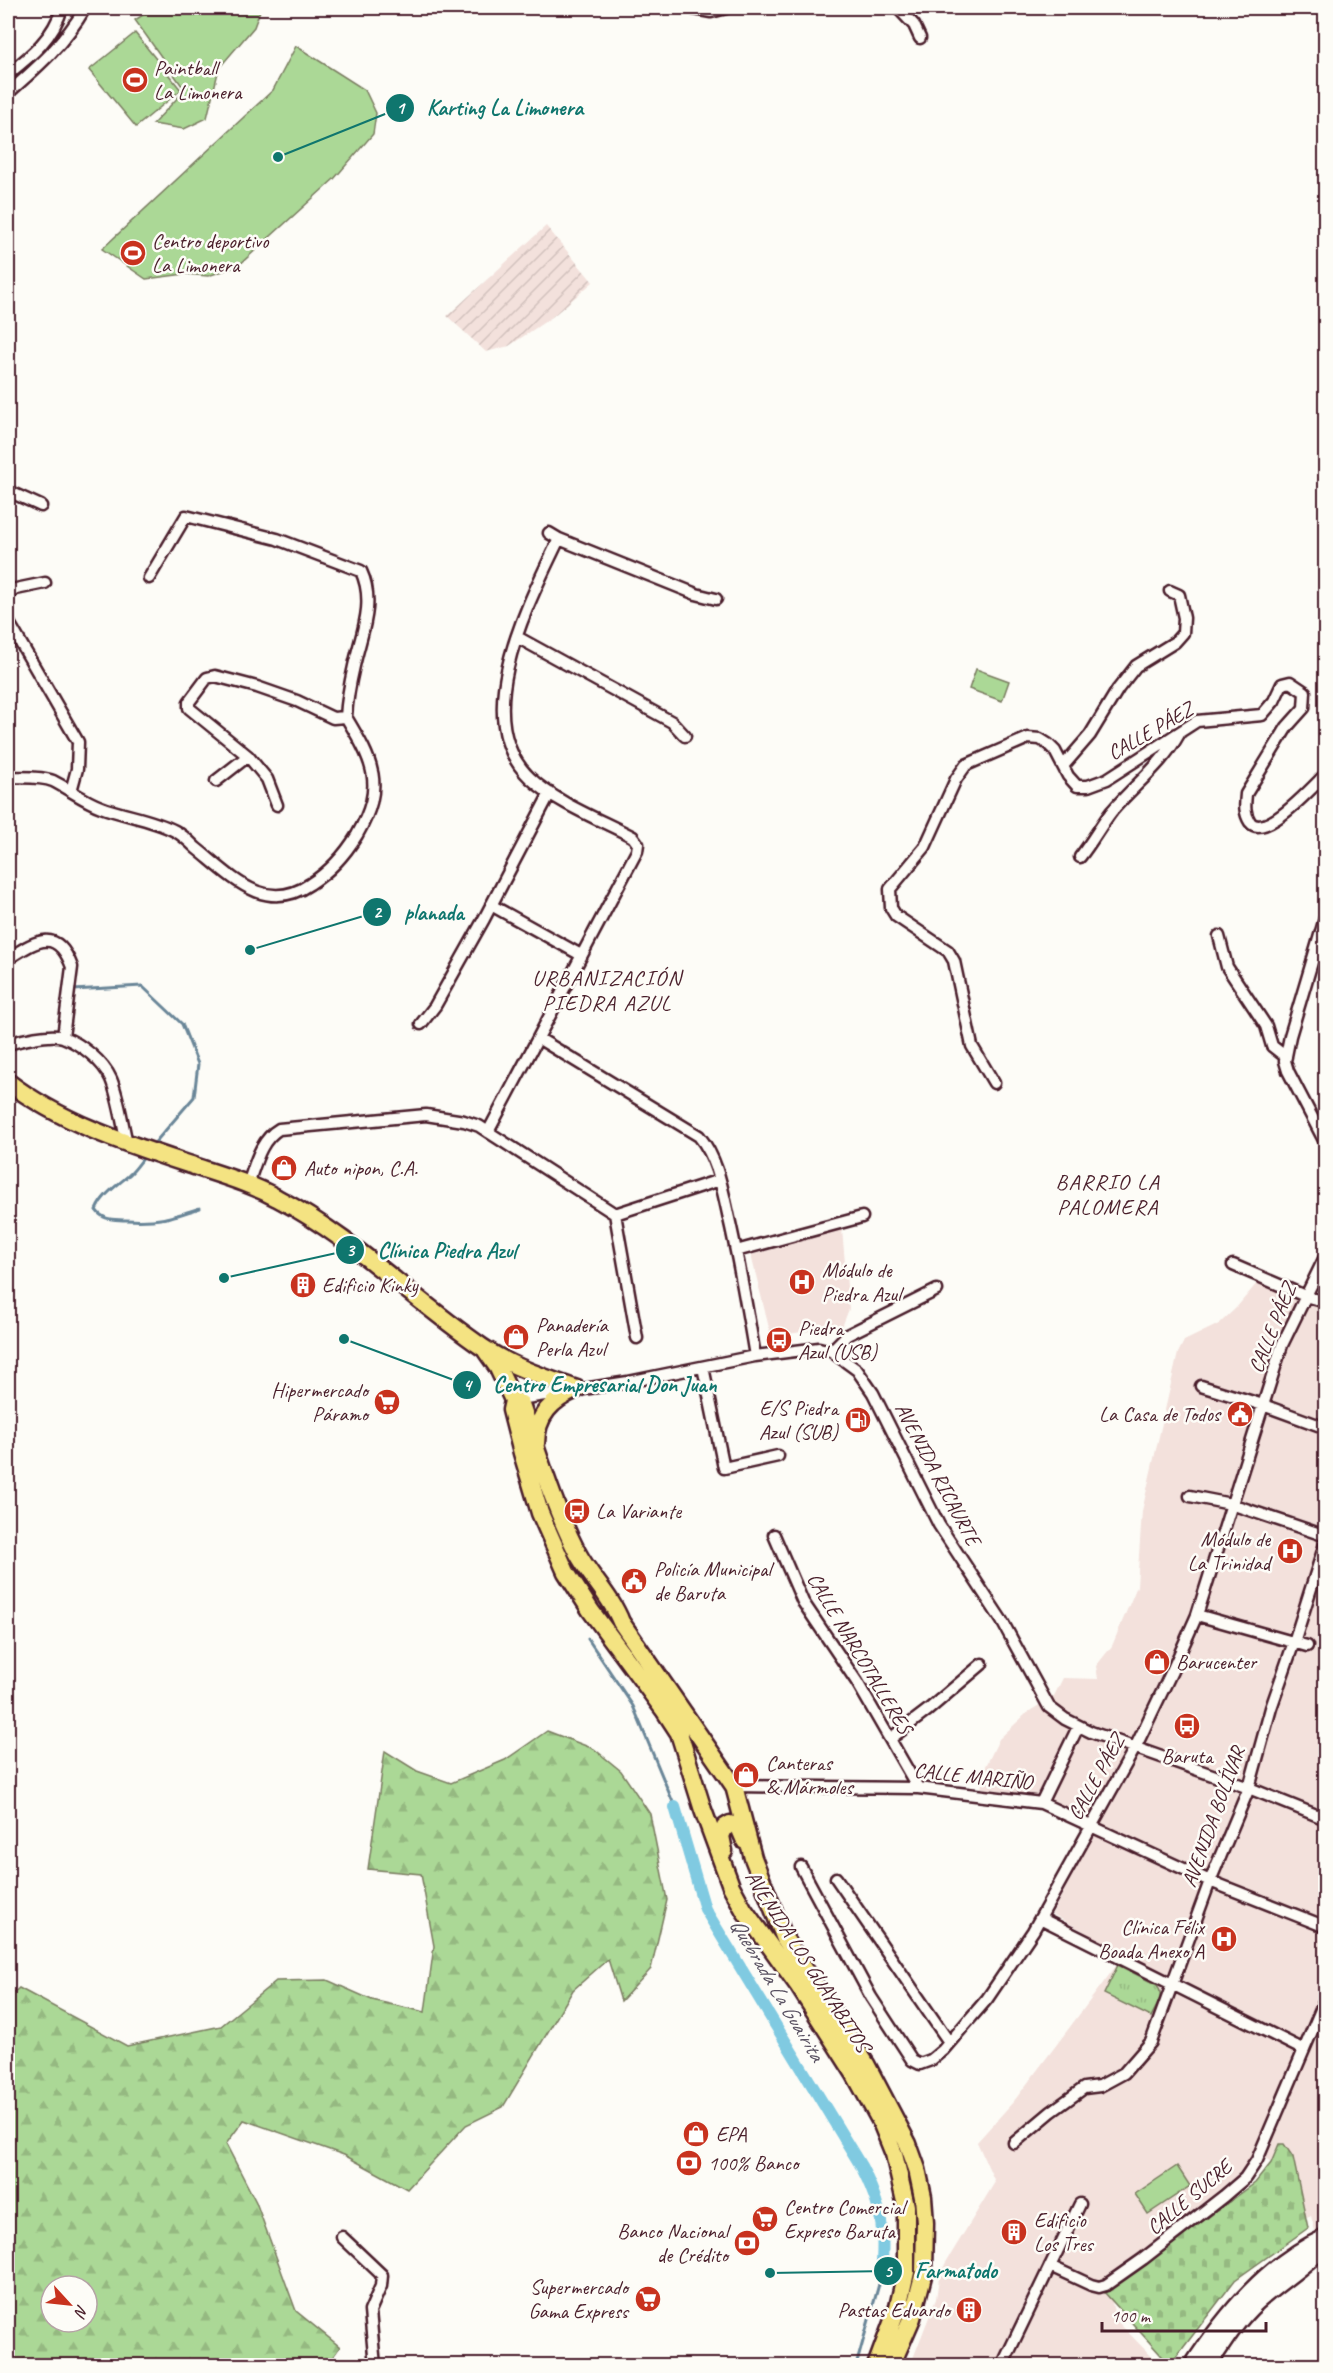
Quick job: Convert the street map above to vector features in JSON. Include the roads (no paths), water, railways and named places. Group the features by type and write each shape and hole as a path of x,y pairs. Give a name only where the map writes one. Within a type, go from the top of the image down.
{"main road":[{"path":"8,1082 54,1113 127,1143 248,1184 279,1199 326,1226 483,1348 528,1371 577,1389"},
{"path":"483,1348 498,1368 513,1400"},
{"path":"536,1449 539,1422 546,1410 561,1396 577,1389"},
{"name":"AVENIDA LOS GUAYABITOS","path":"876,2366 898,2307 906,2272 906,2206 899,2172 884,2128 804,1994 753,1924 731,1886 703,1810 679,1733 591,1611 566,1572 545,1528 529,1477 512,1410 513,1400 520,1404 567,1531 579,1554 614,1605 621,1622 734,1786 753,1858 785,1939 866,2064 898,2123 917,2169 925,2223 924,2272 912,2319 891,2366"},
{"path":"679,1733 714,1771 734,1786"},
{"path":"753,1858 739,1827 735,1824 725,1827 721,1836 726,1857 753,1924"}],"street":[{"path":"8,74 45,41 58,21 62,8"},
{"path":"8,93 41,66 60,45 85,8"},
{"path":"689,8 711,12 726,8"},
{"path":"898,8 914,25 920,38"},
{"path":"8,491 41,506"},
{"path":"8,777 50,780 96,806 126,816 152,821 177,831 230,876 260,894 279,898 300,891 319,878 350,846 370,813 374,791 371,766 346,717 353,667 366,622 368,586 361,572 277,539 186,516 149,578"},
{"path":"549,533 696,594 716,599"},
{"path":"488,1132 637,851 638,844 633,837 550,794 518,765 509,750 504,731 502,713 505,686 517,637 527,607 559,539"},
{"path":"8,594 16,589 45,583"},
{"name":"CALLE PÁEZ","path":"1170,591 1179,595 1182,603 1183,633 1175,642 1136,666 1118,689 1090,735 1064,765 1068,776 1077,786 1088,786 1107,779 1197,721 1262,715 1274,701 1282,684 1290,682 1305,692 1304,708 1287,728 1246,794 1245,804 1249,820 1254,825 1261,826 1276,820 1326,774"},
{"path":"8,621 78,742 77,769 71,791"},
{"path":"517,637 672,722 684,736"},
{"path":"277,805 267,779 248,756 189,708 189,702 207,678 214,676 257,687 297,701 333,718 346,717"},
{"path":"1080,857 1111,813 1169,752 1181,731"},
{"path":"994,1083 972,1046 954,961 948,951 896,916 891,908 890,889 925,847 956,779 966,765 1028,738 1040,739 1048,744 1064,765"},
{"path":"216,781 248,756"},
{"path":"421,1024 435,1006 550,794"},
{"path":"491,905 581,955"},
{"path":"1326,915 1286,1057 1287,1071 1326,1144"},
{"path":"1219,936 1227,967 1266,1026 1272,1046 1286,1057"},
{"path":"9,958 36,941 46,940 61,946 69,957 72,966 63,1037"},
{"path":"8,1044 21,1040 63,1037 93,1055 111,1079 127,1143"},
{"path":"538,1038 690,1129 710,1149 720,1180 736,1251 755,1356"},
{"path":"248,1184 263,1146 271,1134 288,1126 426,1115 464,1121 488,1132 615,1214 637,1338"},
{"path":"615,1214 720,1180"},
{"path":"736,1251 862,1217"},
{"name":"CALLE PÁEZ","path":"801,1867 871,1997 912,2060 920,2064 931,2060 949,2042 1003,1977 1040,1918 1136,1746 1197,1615 1282,1345 1326,1255"},
{"path":"1233,1265 1305,1296 1326,1302"},
{"path":"513,1400 755,1356 819,1348 831,1351 847,1335 937,1290"},
{"name":"AVENIDA RICAURTE","path":"831,1351 857,1370 873,1393 939,1525 1002,1621 1049,1707 1078,1727 1249,1788 1326,1820"},
{"path":"703,1367 724,1468 778,1456"},
{"path":"1201,1386 1326,1428"},
{"path":"1190,1496 1231,1504 1326,1536"},
{"name":"CALLE NARCOTALLERES","path":"774,1535 803,1602 857,1682 918,1788"},
{"name":"AVENIDA BOLÍVAR","path":"1014,2143 1084,2088 1100,2086 1124,2073 1150,2042 1173,1986 1210,1881 1249,1788 1271,1708 1326,1541"},
{"path":"1197,1615 1307,1646"},
{"path":"890,1739 982,1664"},
{"path":"1041,1803 1078,1727"},
{"name":"CALLE MARIÑO","path":"734,1786 918,1788 1041,1803 1210,1881 1326,1927"},
{"path":"836,1878 949,2042"},
{"path":"1040,1918 1304,2050"},
{"name":"CALLE SUCRE","path":"1050,2266 1091,2285 1099,2287 1106,2284 1143,2259 1245,2178 1257,2160 1326,1998"},
{"path":"1002,2366 1080,2204"},
{"path":"342,2237 382,2275 381,2286 370,2311 375,2366"},
{"path":"1192,2366 1226,2316 1247,2294 1309,2244 1326,2237"},
{"path":"1208,2366 1243,2315 1326,2244"}],"waterway":[{"name":"Quebrada La Guairita","path":"73,990 142,986 182,1024 198,1064 194,1097 152,1146"},
{"name":"Quebrada La Guairita","path":"145,1156 131,1173 102,1199 96,1210 99,1214 113,1219 156,1220 200,1208"},
{"name":"Quebrada La Guairita","path":"588,1639 633,1706 675,1807"},
{"name":"Quebrada La Guairita","path":"675,1807 705,1909 868,2181 881,2220 883,2246 881,2277"},
{"name":"Quebrada La Guairita","path":"856,2366 881,2277"}],"place":[{"name":"Paintball La Limonera","path":"135,80"},
{"name":"Karting La Limonera","path":"278,157"},
{"name":"Centro deportivo La Limonera","path":"133,253"},
{"name":"planada","path":"250,950"},
{"name":"Auto nipon, C.A.","path":"284,1168"},
{"name":"Clínica Piedra Azul","path":"224,1278"},
{"name":"Módulo de Piedra Azul","path":"802,1282"},
{"name":"Edificio Kinky","path":"303,1285"},
{"name":"Panadería Perla Azul","path":"516,1337"},
{"name":"Centro Empresarial Don Juan","path":"344,1339"},
{"name":"Piedra Azul (USB)","path":"779,1340"},
{"name":"Hipermercado Páramo","path":"387,1402"},
{"name":"La Casa de Todos","path":"1240,1414"},
{"name":"E/S Piedra Azul (SUB)","path":"858,1420"},
{"name":"La Variante","path":"577,1511"},
{"name":"Módulo de La Trinidad","path":"1290,1551"},
{"name":"Policía Municipal de Baruta","path":"634,1581"},
{"name":"Barucenter","path":"1157,1662"},
{"name":"Baruta","path":"1187,1726"},
{"name":"Canteras & Mármoles","path":"746,1775"},
{"name":"Clínica Félix Boada Anexo A","path":"1224,1939"},
{"name":"EPA","path":"696,2134"},
{"name":"100% Banco","path":"689,2163"},
{"name":"Centro Comercial Expreso Baruta","path":"765,2219"},
{"name":"Edificio Los Tres","path":"1014,2232"},
{"name":"Banco Nacional de Crédito","path":"747,2243"},
{"name":"Farmatodo","path":"770,2273"},
{"name":"Supermercado Gama Express","path":"648,2299"},
{"name":"Pastas Eduardo","path":"969,2310"}],"district":[{"name":"URBANIZACIÓN PIEDRA AZUL","path":"607,990"},
{"name":"BARRIO LA PALOMERA","path":"1108,1194"}]}
